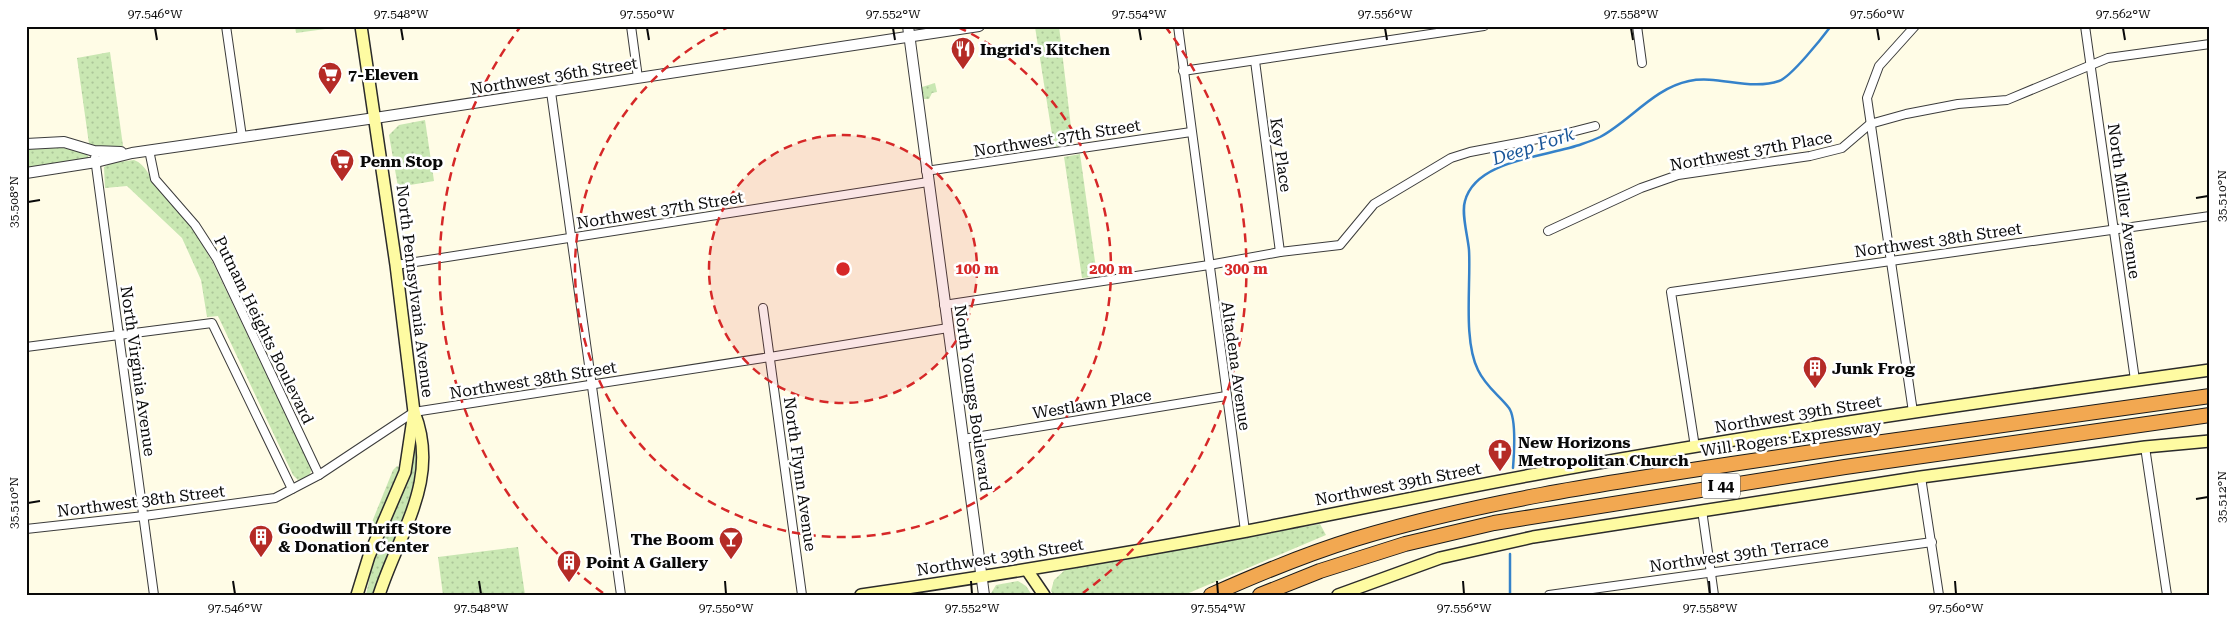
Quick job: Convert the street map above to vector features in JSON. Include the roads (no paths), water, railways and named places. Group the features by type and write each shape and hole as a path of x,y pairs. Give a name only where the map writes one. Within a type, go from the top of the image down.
{"highway":[{"name":"Will Rogers Expressway","path":"1211,595 1252,576 1352,540 1428,519 1495,504 1758,460 2210,396"},
{"name":"I 44","path":"1260,595 1320,571 1405,544 1503,522 1845,466 2191,418 2210,417"}],"main road":[{"name":"North Pennsylvania Avenue","path":"361,26 396,265 414,412 422,432 423,460 415,506 378,595"},
{"name":"Northwest 39th Street","path":"861,595 1027,570 1245,531 1535,474 1695,447 1913,412 2210,370"},
{"name":"North Pennsylvania Avenue","path":"357,595 369,556 405,472 414,412"},
{"path":"1338,595 1417,566 1492,545 1702,510 1921,477 2145,447 2210,441"},
{"path":"1027,570 1044,595"}],"street":[{"path":"226,26 242,137"},
{"path":"631,26 638,78"},
{"name":"Northwest 36th Street","path":"26,173 96,162 149,150 550,92 908,32 979,26"},
{"name":"Altadena Avenue","path":"1178,26 1245,531"},
{"path":"1183,71 1484,26"},
{"path":"1637,26 1642,63"},
{"path":"1913,412 1867,98 1879,66 1915,26"},
{"name":"North Miller Avenue","path":"2085,26 2135,380"},
{"name":"North Youngs Boulevard","path":"908,32 984,595"},
{"path":"1870,124 1906,114 1949,106 2007,100 2108,58 2210,44"},
{"name":"Key Place","path":"1255,61 1280,252"},
{"path":"550,92 621,595"},
{"name":"Northwest 37th Place","path":"1548,231 1641,188 1678,176 1810,156 1842,148 1870,124"},
{"path":"944,304 1209,265 1280,252 1340,245 1374,204 1451,158 1470,152 1556,136 1595,126"},
{"name":"Northwest 37th Street","path":"396,265 1191,132"},
{"name":"Northwest 36th Street","path":"26,144 64,142 94,151 132,153"},
{"name":"Putnam Heights Boulevard","path":"149,150 156,179 195,225 217,259 319,475"},
{"name":"North Virginia Avenue","path":"94,151 154,595"},
{"name":"Northwest 38th Street","path":"1695,447 1671,292 2210,216"},
{"name":"North Flynn Avenue","path":"763,308 802,595"},
{"path":"26,347 212,323 292,489"},
{"name":"Northwest 38th Street","path":"26,529 144,516 275,498 319,475 414,412 948,328"},
{"name":"Westlawn Place","path":"963,439 1226,396"},
{"path":"2145,447 2167,595"},
{"path":"1921,477 1939,595"},
{"path":"1702,510 1714,595"},
{"name":"Northwest 39th Terrace","path":"1550,595 1710,571 1932,542"}],"waterway":[{"name":"Deep Fork","path":"1513,468 1514,437 1512,413 1481,376 1473,358 1469,328 1469,250 1464,212 1465,201 1472,187 1483,176 1498,168 1589,142 1600,137 1653,98 1676,85 1700,80 1745,84 1768,84 1779,81 1798,65 1831,26"},
{"name":"Deep Fork","path":"1510,554 1510,595"}],"place":[{"name":"Ingrid's Kitchen","path":"963,70"},
{"name":"7-Eleven","path":"330,95"},
{"name":"Penn Stop","path":"342,182"},
{"name":"Junk Frog","path":"1815,389"},
{"name":"New Horizons Metropolitan Church","path":"1500,472"},
{"name":"Goodwill Thrift Store & Donation Center","path":"261,558"},
{"name":"The Boom","path":"731,560"},
{"name":"Point A Gallery","path":"569,583"}]}
